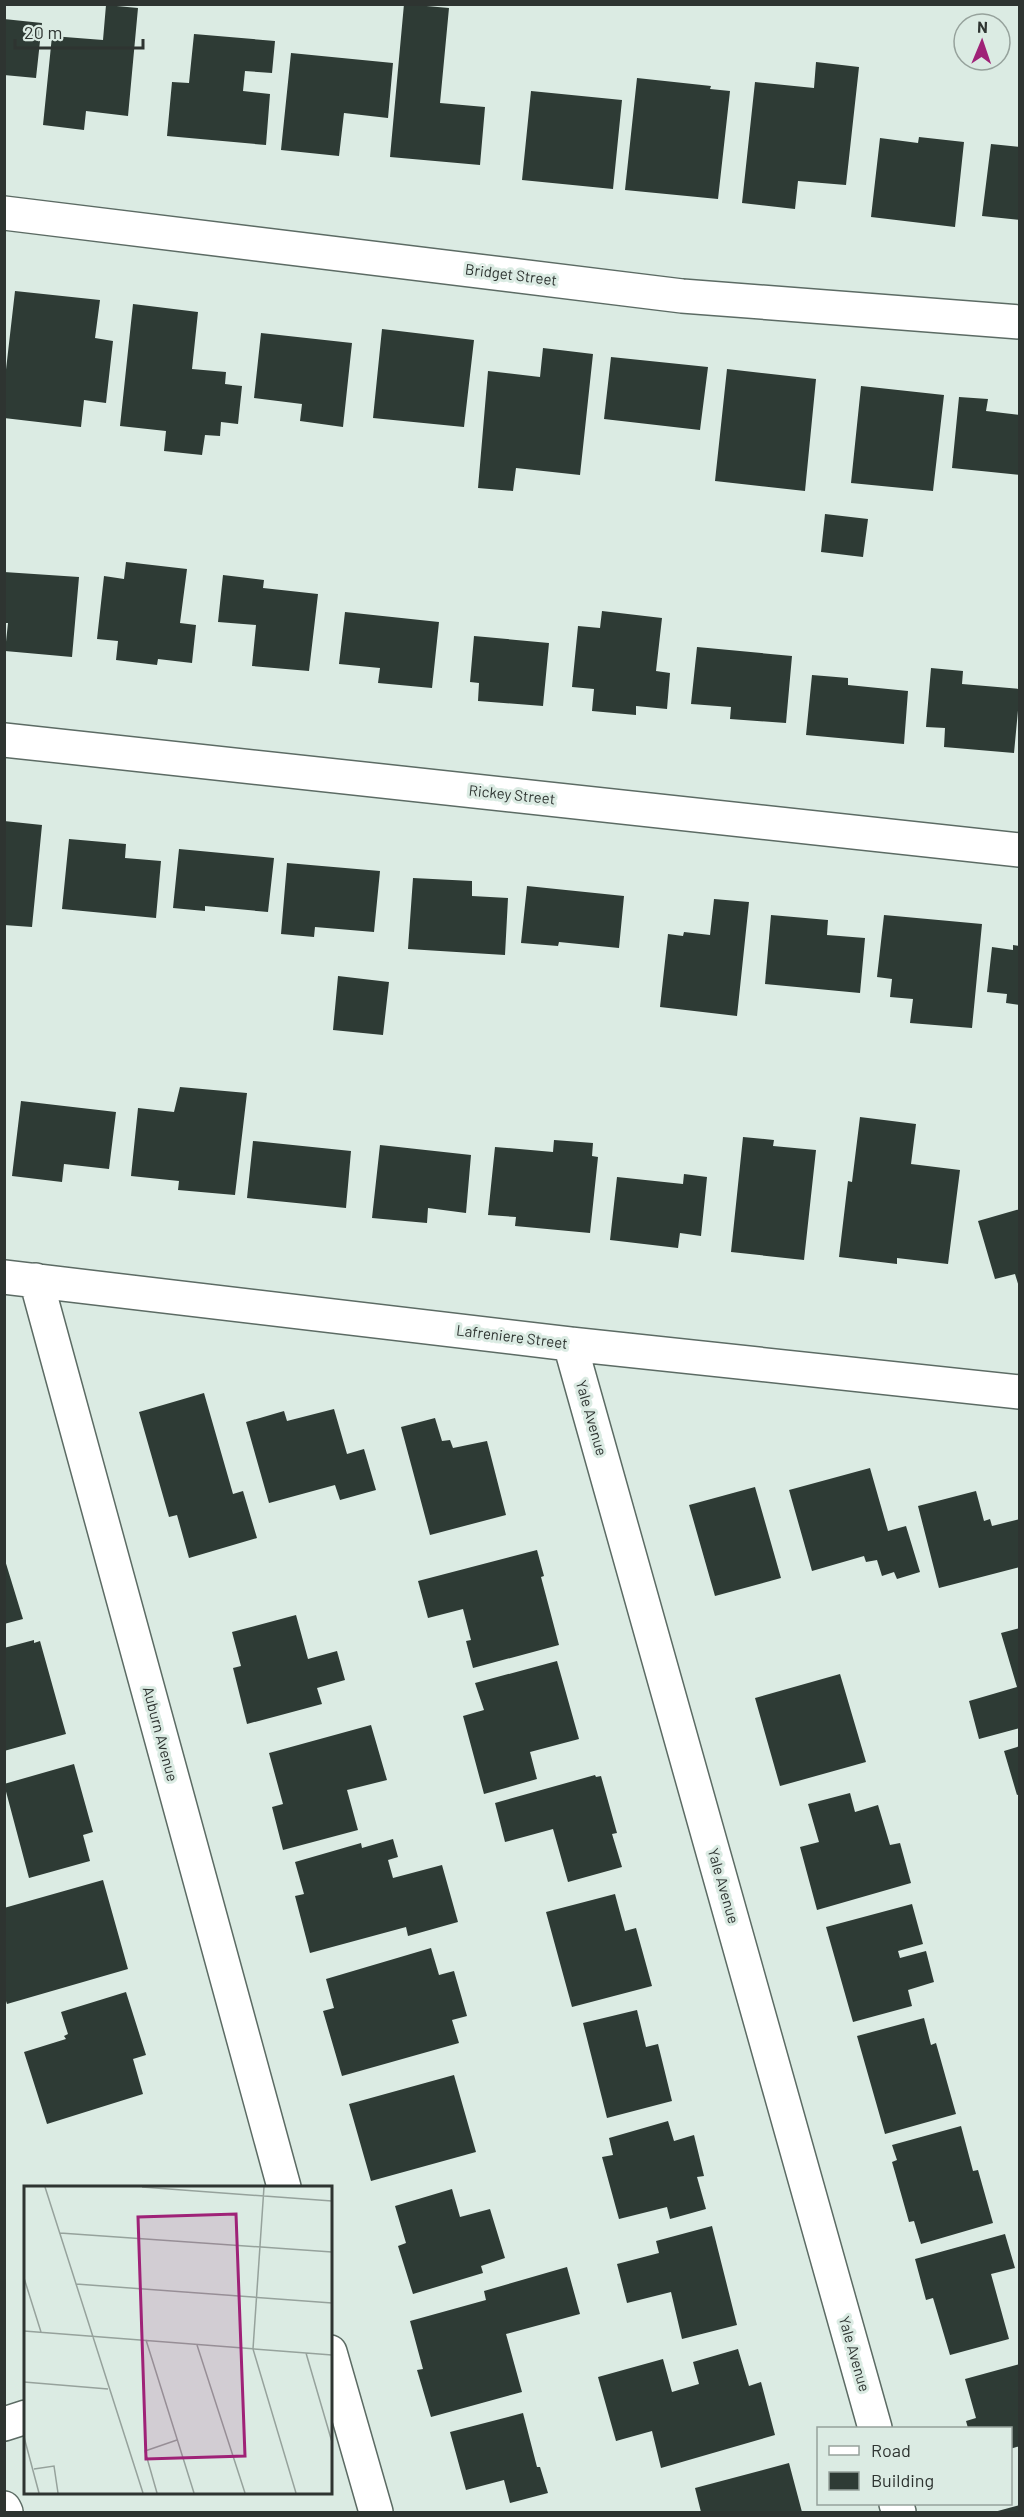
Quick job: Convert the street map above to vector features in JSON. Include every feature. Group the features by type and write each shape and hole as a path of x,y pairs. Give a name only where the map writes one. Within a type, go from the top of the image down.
{"street":[{"name":"Bridget Street","path":"4,213 682,296 1020,322"},
{"name":"Rickey Street","path":"4,740 1020,849"},
{"name":"Lafreniere Street","path":"20,1279 570,1344 1020,1392"},
{"name":"Auburn Avenue","path":"20,1279 284,2186"},
{"name":"Yale Avenue","path":"570,1344 875,2427"},
{"path":"332,2359 376,2512"},
{"path":"4,2424 24,2418"},
{"path":"4,2508 6,2512"}],"building":[{"path":"404,4 449,8 440,103 485,107 480,165 390,157"},
{"path":"106,5 138,8 128,116 86,111 84,130 43,125 52,36 103,40"},
{"path":"4,19 42,23 36,78 4,75"},
{"path":"194,34 275,41 272,73 245,71 243,91 270,94 266,145 167,136 172,82 189,83"},
{"path":"291,53 393,63 388,118 344,113 339,156 281,150"},
{"path":"816,62 859,67 846,185 798,181 795,209 742,203 755,82 814,88"},
{"path":"637,78 711,86 710,89 730,91 718,199 625,190"},
{"path":"531,91 622,100 613,189 522,180"},
{"path":"919,137 964,142 955,227 871,217 880,138 918,143"},
{"path":"991,144 1020,147 1020,220 982,216"},
{"path":"15,291 100,300 95,338 113,341 106,403 84,400 81,427 4,418 4,387"},
{"path":"133,304 198,312 192,369 226,372 225,384 242,386 238,424 221,422 220,436 205,435 202,455 164,451 166,431 120,426"},
{"path":"382,329 474,340 464,427 373,418"},
{"path":"261,333 352,343 343,427 300,421 302,404 254,398"},
{"path":"543,348 593,354 580,475 516,468 513,491 478,488 488,371 540,377"},
{"path":"611,357 708,367 700,430 604,419"},
{"path":"727,369 816,379 805,491 715,481"},
{"path":"861,386 944,395 933,491 851,483"},
{"path":"959,397 988,399 986,411 1020,415 1020,475 952,468"},
{"path":"825,514 868,519 863,557 821,552"},
{"path":"126,562 187,569 180,623 196,625 192,663 158,659 157,665 116,660 118,641 97,639 104,576 124,579"},
{"path":"4,572 79,577 72,657 5,651 8,623 4,623"},
{"path":"223,575 264,580 263,588 318,594 309,671 252,666 256,625 218,622"},
{"path":"602,611 662,618 656,671 670,673 667,709 636,706 636,715 592,711 594,689 572,687 578,626 600,628"},
{"path":"345,612 439,622 432,688 378,683 380,668 339,664"},
{"path":"474,636 549,643 543,706 478,701 479,683 470,682"},
{"path":"697,647 792,656 786,723 730,719 731,707 691,704"},
{"path":"931,668 963,671 962,684 1020,689 1014,753 944,747 945,728 926,727"},
{"path":"812,675 848,678 848,685 908,691 904,744 806,735"},
{"path":"4,821 42,825 32,927 4,925"},
{"path":"69,839 126,844 125,858 161,861 156,918 62,909"},
{"path":"179,849 274,858 268,912 205,906 205,911 173,908"},
{"path":"287,863 380,871 374,932 315,927 314,937 281,934"},
{"path":"413,878 472,881 472,896 508,898 505,955 408,949"},
{"path":"527,886 624,896 619,948 559,942 558,946 521,943"},
{"path":"714,899 749,902 737,1016 660,1007 668,934 683,936 684,932 710,935"},
{"path":"771,915 828,920 827,935 865,938 860,993 765,984"},
{"path":"884,915 982,924 972,1028 910,1023 913,999 890,997 892,979 877,977"},
{"path":"1013,945 1020,946 1020,1005 1006,1003 1007,994 987,992 992,947 1013,950"},
{"path":"338,976 389,982 383,1035 333,1030"},
{"path":"180,1087 247,1093 235,1195 178,1190 179,1181 131,1176 138,1108 174,1112"},
{"path":"21,1101 116,1112 109,1169 64,1164 62,1182 12,1176"},
{"path":"860,1117 916,1124 911,1164 960,1170 948,1264 897,1258 897,1264 839,1257 848,1181 852,1182"},
{"path":"743,1137 774,1140 773,1146 816,1150 804,1260 731,1252"},
{"path":"554,1140 593,1143 592,1156 598,1157 590,1233 515,1226 516,1217 488,1215 495,1147 553,1152"},
{"path":"253,1141 351,1151 346,1208 247,1198"},
{"path":"380,1145 471,1155 466,1213 428,1208 427,1223 372,1218"},
{"path":"684,1174 707,1177 701,1236 680,1233 678,1248 610,1240 617,1177 683,1184"},
{"path":"1020,1209 1019,1287 1015,1274 995,1279 978,1221"},
{"path":"204,1393 233,1494 243,1491 257,1538 189,1558 177,1515 169,1517 139,1412"},
{"path":"334,1409 347,1454 364,1449 376,1490 340,1500 335,1485 269,1503 246,1422 284,1411 287,1421"},
{"path":"435,1418 442,1441 450,1440 453,1448 487,1441 506,1515 430,1535 401,1427"},
{"path":"870,1468 888,1531 906,1526 920,1572 897,1579 894,1572 882,1576 877,1560 866,1562 864,1556 812,1571 789,1490"},
{"path":"755,1487 781,1578 715,1596 689,1505"},
{"path":"976,1491 984,1521 990,1519 992,1526 1020,1519 1020,1567 939,1588 918,1506"},
{"path":"537,1550 544,1576 541,1577 559,1645 473,1668 466,1641 471,1640 463,1609 428,1618 418,1581"},
{"path":"4,1557 23,1619 4,1624"},
{"path":"296,1615 308,1659 337,1651 345,1680 317,1688 322,1704 247,1724 233,1668 241,1666 232,1632"},
{"path":"1020,1628 1020,1728 979,1739 969,1701 1017,1687 1001,1633"},
{"path":"34,1640 34,1643 40,1641 66,1734 4,1751 4,1648"},
{"path":"557,1661 579,1739 530,1752 537,1779 484,1794 463,1716 484,1710 475,1683"},
{"path":"840,1674 866,1762 780,1786 755,1698"},
{"path":"371,1725 387,1780 347,1790 358,1830 283,1850 272,1807 283,1804 269,1753"},
{"path":"1020,1746 1020,1794 1017,1795 1004,1751"},
{"path":"74,1764 93,1832 83,1835 90,1861 29,1878 4,1784"},
{"path":"595,1775 596,1777 601,1776 617,1833 612,1834 622,1867 568,1882 553,1829 505,1842 495,1803"},
{"path":"850,1793 855,1812 878,1805 890,1845 900,1843 911,1883 817,1910 800,1847 819,1842 808,1804"},
{"path":"393,1839 398,1857 388,1860 393,1878 442,1865 458,1922 408,1936 406,1927 310,1953 295,1896 304,1894 295,1862 361,1843 362,1848"},
{"path":"103,1880 128,1969 7,2004 4,1995 4,1908"},
{"path":"615,1894 625,1931 636,1928 652,1986 572,2007 546,1912"},
{"path":"912,1904 923,1944 898,1951 900,1958 926,1951 934,1982 908,1990 912,2006 853,2022 826,1927"},
{"path":"431,1948 439,1975 454,1971 467,2016 452,2020 459,2043 342,2076 323,2011 334,2008 326,1979"},
{"path":"126,1992 146,2055 133,2059 143,2094 47,2124 24,2052 66,2039 64,2036 68,2034 61,2012"},
{"path":"637,2010 646,2047 658,2044 672,2101 607,2118 583,2023"},
{"path":"924,2018 931,2045 936,2043 956,2114 885,2134 857,2036"},
{"path":"454,2075 476,2152 371,2181 349,2104"},
{"path":"668,2121 674,2141 694,2135 704,2176 697,2177 706,2209 670,2219 667,2207 619,2219 602,2157 613,2155 609,2138"},
{"path":"961,2126 973,2171 978,2170 993,2223 921,2244 914,2221 909,2222 892,2162 897,2160 892,2145"},
{"path":"452,2189 460,2217 490,2209 505,2258 481,2266 483,2273 413,2294 398,2246 406,2243 395,2206"},
{"path":"712,2226 737,2325 682,2339 671,2292 627,2303 617,2264 659,2253 656,2241"},
{"path":"1005,2234 1015,2268 991,2274 1009,2339 950,2355 933,2298 926,2300 915,2259"},
{"path":"567,2267 580,2314 506,2334 522,2392 431,2417 417,2370 423,2369 410,2321 486,2300 484,2291"},
{"path":"738,2349 749,2386 761,2382 775,2435 661,2468 652,2431 616,2441 598,2377 663,2359 672,2392 699,2384 693,2362"},
{"path":"1020,2364 1020,2446 1012,2448 1012,2427 968,2427 966,2421 976,2418 965,2379"},
{"path":"523,2413 537,2467 540,2467 548,2493 510,2503 504,2480 466,2490 450,2432"},
{"path":"789,2463 802,2512 701,2512 695,2488"},
{"path":"1020,2505 1020,2512 994,2512"}]}
